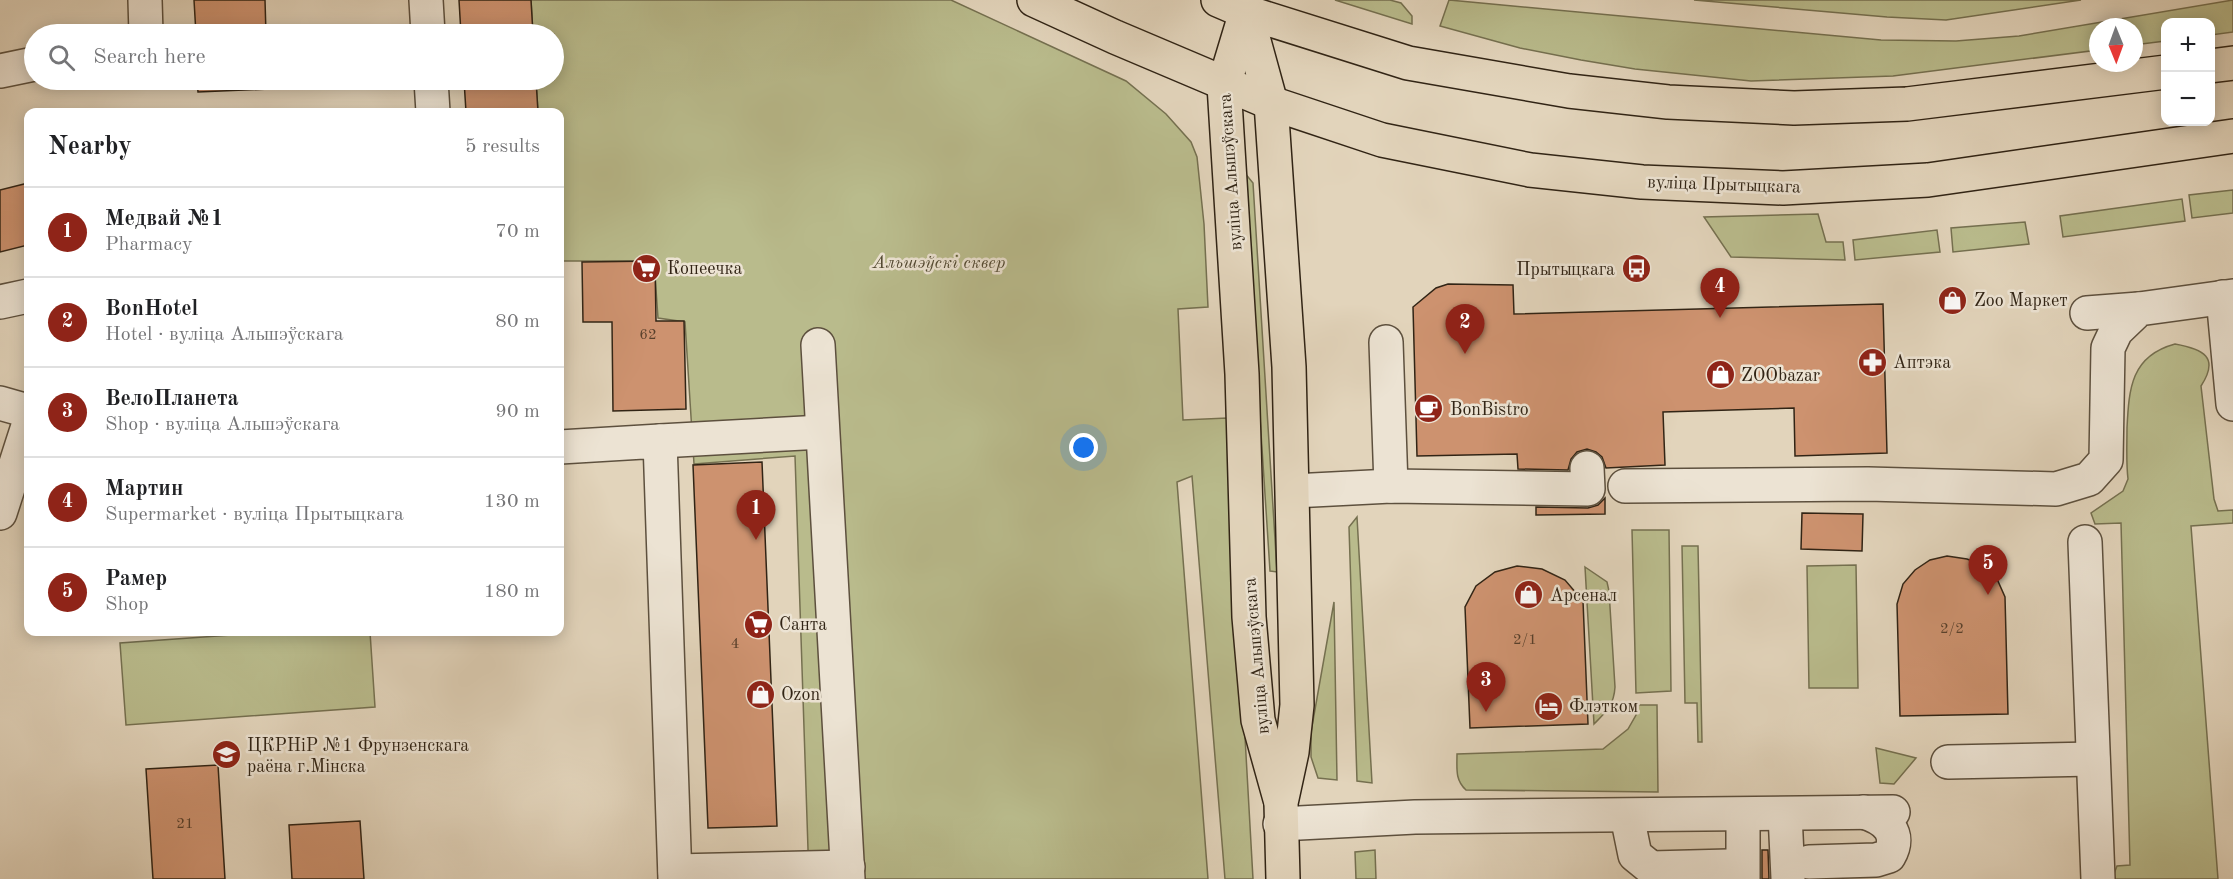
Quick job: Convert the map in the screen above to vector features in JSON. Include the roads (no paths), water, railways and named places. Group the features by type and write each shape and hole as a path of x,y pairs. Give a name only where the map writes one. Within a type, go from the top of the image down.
{"main road":[{"name":"вуліца Прытыцкага","path":"1034,0 1224,85 1271,103 1382,140 1530,170 1642,182 1783,188 1928,180 2233,136"},
{"name":"вуліца Альшэўскага","path":"1232,6 1224,85 1242,374 1249,617 1258,720 1281,813"},
{"name":"вуліца Альшэўскага","path":"1232,6 1271,103 1289,367 1297,705 1292,752 1281,813 1282,879"},
{"path":"1232,6 1408,63 1569,91 1668,102 1794,108 1907,104 2161,73"},
{"path":"2215,65 2233,63"}],"lane":[{"path":"145,0 146,24"},
{"path":"426,0 427,24"},
{"path":"0,70 24,66"},
{"path":"432,90 433,108"},
{"path":"0,302 24,297"},
{"path":"1625,486 1868,484 2056,489 2089,479 2106,460 2097,377 2108,348 2107,321 2228,297 2233,404"},
{"path":"1386,342 1390,486"},
{"path":"660,441 675,875 848,873 818,345"},
{"path":"0,403 24,410"},
{"path":"564,447 822,432"},
{"path":"0,513 24,438"},
{"path":"1293,491 1575,475"},
{"path":"2085,542 2098,879"},
{"path":"1948,762 2093,759"},
{"path":"1281,813 1415,817 1879,812 1895,835 1895,847 1889,856 1875,861 1799,870 1785,814"},
{"path":"1627,816 1635,855 1651,868 1736,873 1743,815"}],"place":[{"name":"Копеечка","path":"646,268"},
{"name":"Прытыцкага","path":"1636,269"},
{"name":"Zoo Маркет","path":"1953,300"},
{"name":"Мартин","path":"1720,318"},
{"name":"BonHotel","path":"1465,354"},
{"name":"Аптэка","path":"1872,362"},
{"name":"ZOObazar","path":"1720,375"},
{"name":"BonBistro","path":"1429,409"},
{"name":"Медвай №1","path":"756,540"},
{"name":"Арсенал","path":"1529,595"},
{"name":"Рамер","path":"1988,595"},
{"name":"Санта","path":"758,624"},
{"name":"Ozon","path":"760,694"},
{"name":"Флэтком","path":"1548,706"},
{"name":"ВелоПланета","path":"1486,712"},
{"name":"ЦКРНіР №1 Фрунзенскага раёна г.Мінска","path":"226,755"}],"park label":[{"name":"Альшэўскі сквер","path":"939,262"}]}
